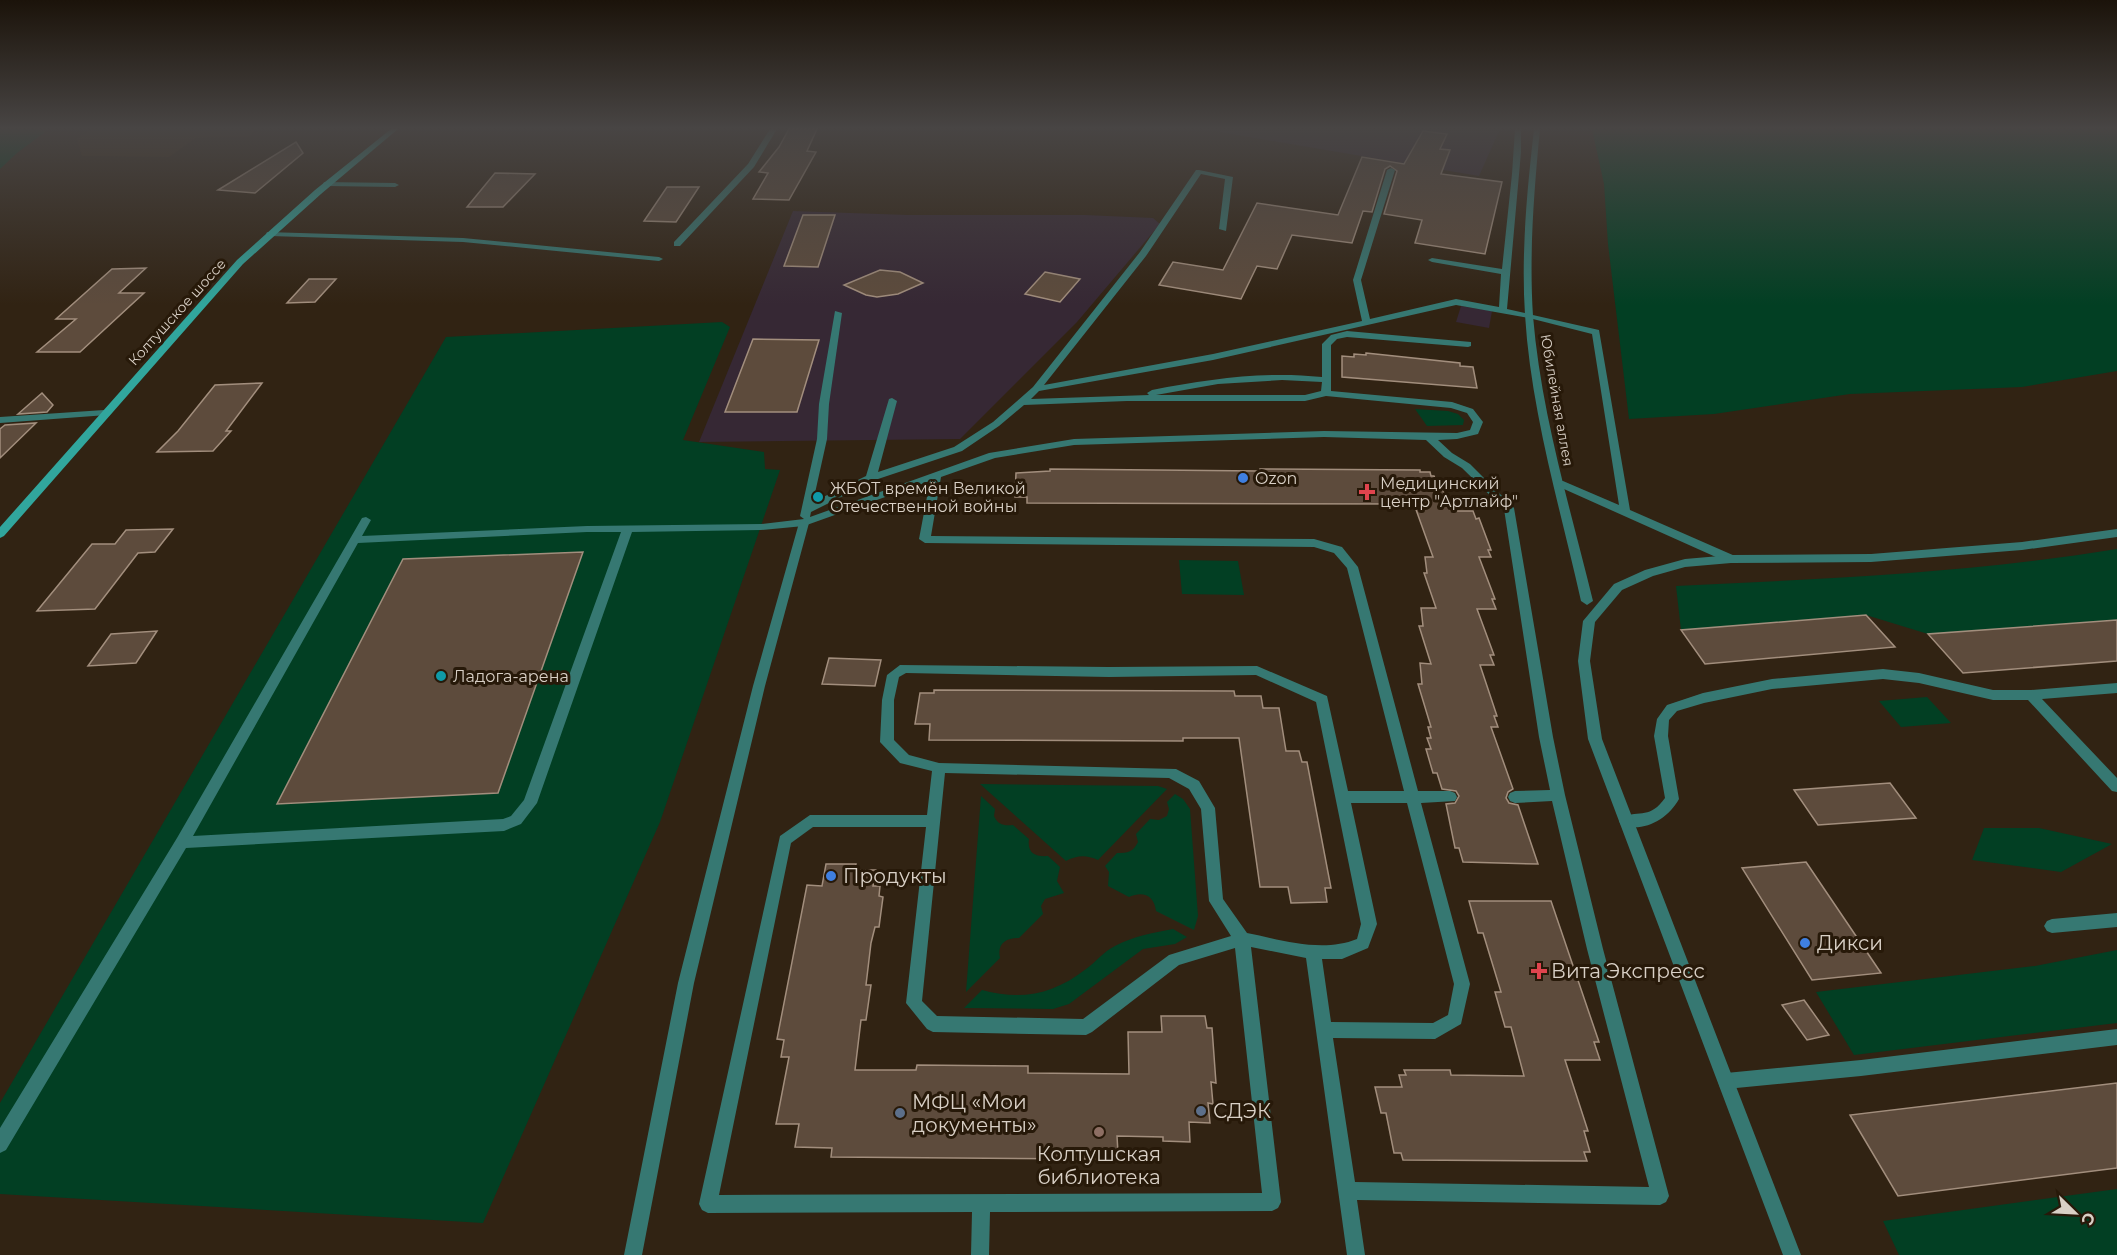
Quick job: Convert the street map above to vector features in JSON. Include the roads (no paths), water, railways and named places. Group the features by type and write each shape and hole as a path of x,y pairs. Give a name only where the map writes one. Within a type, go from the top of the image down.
{"main road":[{"name":"Колтушское шоссе","path":"0,534 211,292 270,234 323,188"}],"street":[{"path":"677,244 730,188"},
{"path":"805,516 871,478 958,449 996,424 1022,402 1036,389 1143,254 1188,188"},
{"path":"1223,229 1228,188"},
{"path":"1366,321 1357,280 1386,188"},
{"path":"1503,310 1504,272 1516,188"},
{"name":"Юбилейная аллея","path":"1532,188 1528,228 1529,315 1535,365 1559,483 1587,601"},
{"path":"270,234 463,240 659,259"},
{"path":"1432,261 1504,272"},
{"path":"1036,389 1213,357 1456,302 1529,315 1596,332 1625,512"},
{"path":"633,1255 686,983 759,686 805,516 822,440 824,404 838,313"},
{"path":"1326,393 1327,344 1334,337 1347,334 1468,344"},
{"path":"1127,398 1196,384 1249,377 1288,375 1327,380"},
{"path":"356,540 628,529 761,527 805,516 993,455 1074,442 1302,434 1457,436 1474,432 1478,422 1470,411 1452,405 1326,393 1305,398 1127,398 1022,402"},
{"path":"871,478 892,401"},
{"path":"0,420 104,413"},
{"path":"1347,1191 1660,1196 1595,949 1558,795 1544,726 1509,508 1466,466 1448,455 1429,437"},
{"path":"936,474 925,538 1314,543 1338,550 1352,567 1462,984 1455,1018 1435,1031 1324,1030"},
{"path":"1559,483 1731,559"},
{"path":"0,1144 182,842 366,519"},
{"path":"182,842 504,825 516,820 530,803 628,529"},
{"path":"1792,1255 1595,739 1584,661 1589,621 1618,588 1649,573 1685,563 1731,559 1871,558 2022,546 2117,533"},
{"path":"933,821 810,820 784,840 708,1204 1272,1202 1242,939 1216,901 1208,808 1194,785 1171,773 939,768 905,759 887,742 888,700 893,675 904,668 1110,672 1257,670 1322,699 1369,924 1363,942 1342,952 1313,952 1242,939 1174,960 1086,1027 933,1024 914,1003 939,768"},
{"path":"1626,821 1651,820 1665,811 1672,799 1662,736 1663,718 1672,708 1703,698 1772,684 1883,674 1919,678 1993,695 2031,695 2117,688"},
{"path":"2031,695 2117,787"},
{"path":"1515,797 1558,795"},
{"path":"1342,796 1450,797"},
{"path":"2052,926 2117,920"},
{"path":"1313,952 1356,1255"},
{"path":"1726,1081 1850,1069 2117,1037"},
{"path":"980,1255 981,1204"}],"place":[{"name":"Ozon","path":"1243,478"},
{"name":"Медицинский центр \"Артлайф\"","path":"1367,492"},
{"name":"ЖБОТ времён Великой Отечественной войны","path":"818,497"},
{"name":"Ладога-арена","path":"441,676"},
{"name":"Продукты","path":"831,876"},
{"name":"Дикси","path":"1805,943"},
{"name":"Вита Экспресс","path":"1539,971"},
{"name":"СДЭК","path":"1201,1111"},
{"name":"МФЦ «Мои документы»","path":"900,1113"},
{"name":"Колтушская библиотека","path":"1099,1132"}]}
